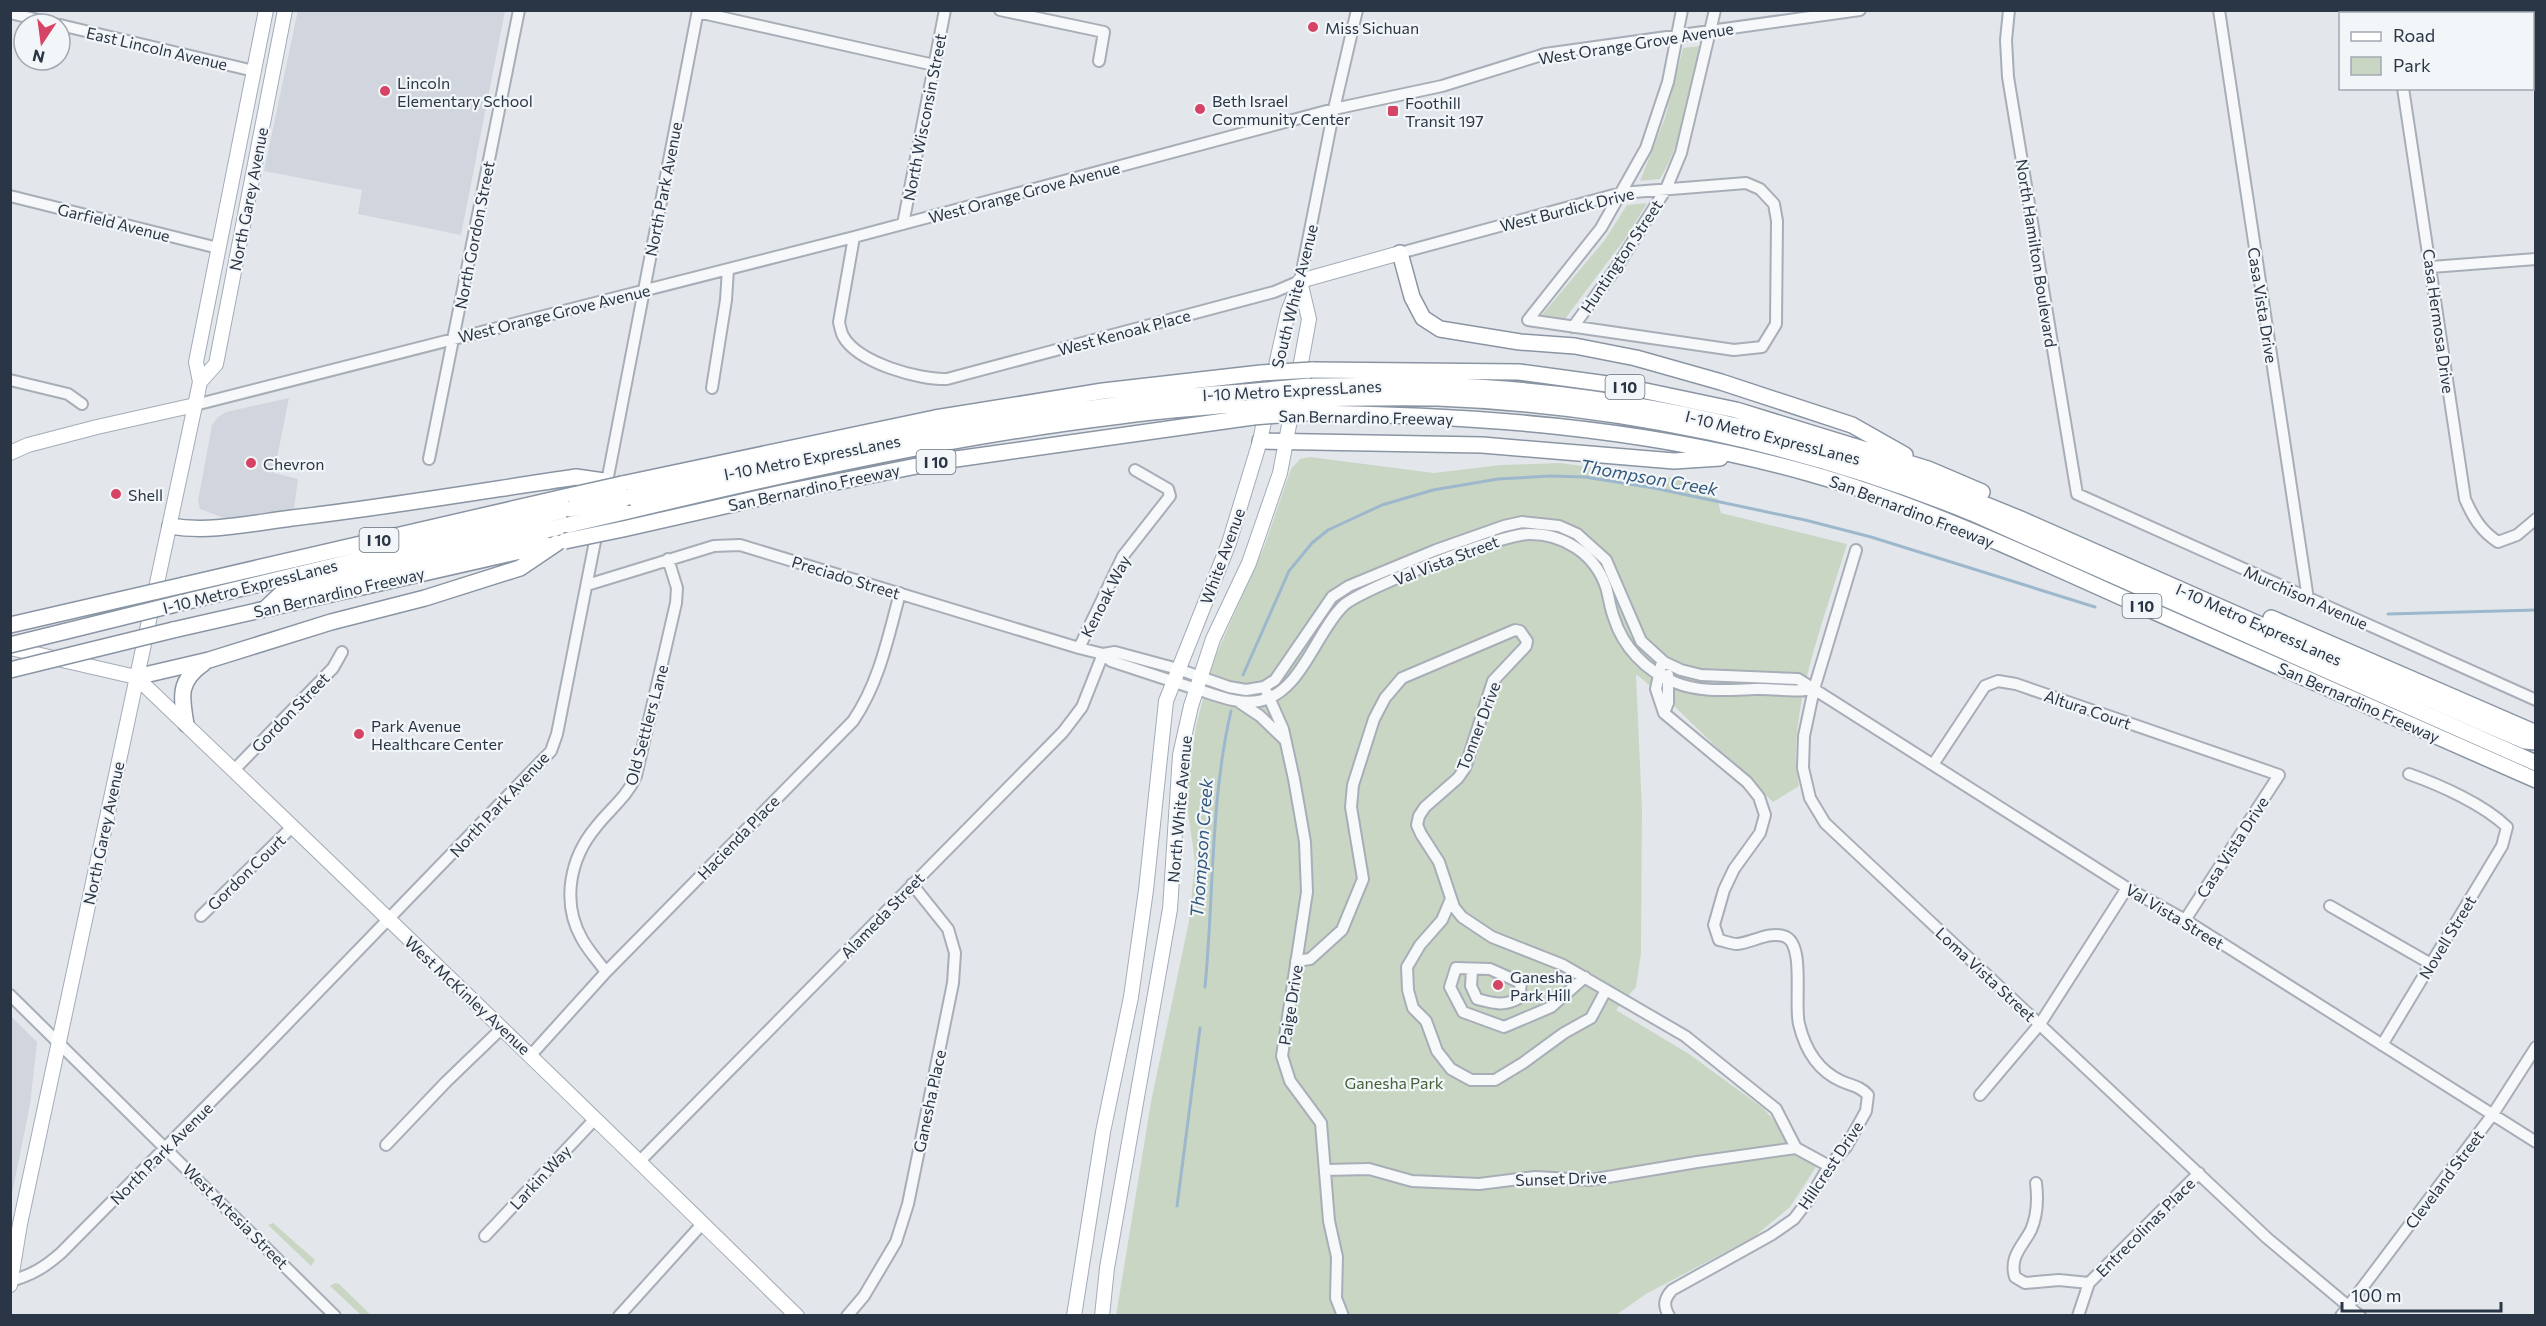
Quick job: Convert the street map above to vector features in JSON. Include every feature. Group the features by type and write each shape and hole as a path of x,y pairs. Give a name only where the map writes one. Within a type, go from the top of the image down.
{"highway":[{"path":"1400,252 1412,297 1423,318 1440,329 1520,342 1575,346 1636,358 1710,379 1852,424 1928,469"},
{"name":"I 10","path":"10,625 184,585 572,502 627,494 935,418 1103,391 1261,373 1312,370 1519,372 1622,386 1736,410 1928,469 2535,733"},
{"name":"I-10 Metro ExpressLanes","path":"265,609 283,592 568,525 627,494 749,482 931,446 1119,416 1429,385 1491,388 1634,404 1743,426 1851,455 1967,496 2485,724 2525,741 2535,742"},
{"name":"I-10 Metro ExpressLanes","path":"1306,399 1438,398 1553,408 1629,418 1709,433 1845,466 1972,513 2535,763"},
{"name":"San Bernardino Freeway","path":"10,670 173,630 561,542 942,461 1251,404 1306,399 1419,414 1610,431 1807,473 1876,494 2010,548 2535,780"},
{"path":"1260,441 1482,445 1674,461 1738,457"},
{"path":"170,526 186,528 225,526 334,513 576,477 627,494"},
{"name":"I-10 Metro ExpressLanes","path":"10,646 572,502"},
{"path":"136,677 208,660 331,622 425,598 520,568 561,542"},
{"path":"186,724 182,703 186,679 190,672 208,660"}],"main road":[{"name":"North Garey Avenue","path":"11,1283 20,1224 200,382 196,362 266,10"},
{"name":"North Garey Avenue","path":"200,382 216,364 285,10"},
{"name":"West Burdick Drive","path":"1300,281 1400,252"},
{"name":"South White Avenue","path":"1260,441 1288,312 1300,281"},
{"name":"North White Avenue","path":"1102,1316 1115,1222 1170,909 1180,754 1198,682 1213,639 1249,563 1280,473 1309,319 1300,281"},
{"path":"10,453 28,445 74,433 195,405"},
{"name":"White Avenue","path":"1176,676 1229,543 1260,441"},
{"path":"10,646 136,677"},
{"name":"North White Avenue","path":"1074,1316 1103,1132 1131,997 1146,890 1165,712 1176,676"},
{"name":"West McKinley Avenue","path":"136,677 388,921 531,1054 797,1316"}],"street":[{"name":"North Gordon Street","path":"429,459 519,10"},
{"name":"North Wisconsin Street","path":"903,224 945,10"},
{"path":"1000,10 1104,32 1099,60"},
{"name":"South White Avenue","path":"1300,281 1334,109 1357,10"},
{"path":"1620,193 1646,148 1668,82 1683,10"},
{"name":"Huntington Street","path":"1573,327 1616,268 1666,189 1681,153 1715,10"},
{"name":"West Orange Grove Avenue","path":"195,405 854,237 1334,109 1442,86 1545,54 1860,10"},
{"name":"North Hamilton Boulevard","path":"2009,10 2006,40 2008,77 2077,494"},
{"name":"Casa Vista Drive","path":"2219,10 2308,599"},
{"path":"698,11 934,64"},
{"name":"North Park Avenue","path":"11,1283 46,1266 167,1147 551,751 557,734 587,585 698,11"},
{"name":"East Lincoln Avenue","path":"72,28 254,71"},
{"name":"Casa Hermosa Drive","path":"2403,90 2465,499 2486,534 2498,542 2517,535 2535,519"},
{"name":"West Burdick Drive","path":"1400,252 1620,193 1746,183 1760,189 1774,204 1777,221 1776,324 1762,347 1734,350 1528,320 1601,228 1620,193"},
{"name":"Garfield Avenue","path":"10,196 218,248"},
{"name":"West Kenoak Place","path":"854,237 839,322 843,336 850,345 885,366 929,380 947,380 1274,292 1300,281"},
{"path":"2431,267 2535,259"},
{"path":"712,388 726,300 728,269"},
{"path":"10,380 68,394 82,404"},
{"name":"Kenoak Way","path":"1079,648 1123,556 1170,496 1168,489 1135,470"},
{"name":"Murchison Avenue","path":"2077,494 2535,700"},
{"name":"Val Vista Street","path":"1264,687 1275,680 1290,661 1332,597 1338,592 1367,577 1504,526 1522,522 1559,526 1577,534 1606,560 1641,640 1666,663 1701,675 1798,679 1934,763 2127,888 2185,920 2535,1142"},
{"name":"Val Vista Street","path":"1269,698 1299,672 1335,614 1355,597 1494,540 1515,535 1542,535 1566,542 1584,552 1599,571 1606,586 1614,619 1630,648 1639,660 1663,676 1704,690 1763,689 1797,693 1814,689"},
{"name":"Preciado Street","path":"587,585 714,546 740,545 1079,648 1103,654 1115,652 1176,676 1198,682"},
{"name":"Loma Vista Street","path":"1856,550 1814,689 1804,736 1803,768 1810,798 1826,823 2345,1311 2360,1316"},
{"name":"Old Settlers Lane","path":"606,972 582,940 569,898 582,848 596,827 631,789 636,776 676,603 677,588 668,559"},
{"name":"Hacienda Place","path":"531,1054 606,972 852,721 866,701 877,678 900,593"},
{"name":"Tonner Drive","path":"1296,961 1310,959 1342,930 1363,879 1351,807 1353,785 1374,719 1385,698 1402,678 1515,630 1520,631 1527,641 1526,646 1493,681 1465,768 1458,778 1425,807 1419,816 1417,825 1420,834 1439,862 1454,907 1462,917 1492,937 1563,965 1685,1036 1776,1109 1796,1148"},
{"path":"1630,648 1641,640"},
{"name":"Gordon Street","path":"234,770 333,668 342,652"},
{"name":"Alameda Street","path":"639,1162 1063,732 1082,707 1103,654"},
{"name":"Hillcrest Drive","path":"1666,663 1663,676 1668,703 1664,713 1747,782 1759,797 1765,815 1760,832 1734,869 1724,890 1714,925 1719,939 1734,944 1774,935 1785,937 1793,943 1797,955 1796,1005 1804,1043 1815,1062 1829,1076 1861,1087 1868,1095 1866,1111 1846,1147 1829,1167 1794,1219 1771,1235 1672,1290 1665,1298 1665,1307 1669,1316"},
{"name":"Altura Court","path":"1934,763 1985,686 1998,681 2016,684 2279,775"},
{"path":"1198,682 1246,690 1264,687"},
{"path":"1198,682 1236,700 1260,716 1285,740"},
{"name":"Paige Drive","path":"1264,687 1285,740 1305,842 1307,882 1282,1056 1290,1081 1321,1123 1329,1221 1337,1257 1336,1298 1342,1316"},
{"path":"1236,700 1258,702 1269,698"},
{"name":"Novell Street","path":"2382,1045 2502,846 2507,827 2497,817 2433,782 2409,774"},
{"name":"Casa Vista Drive","path":"2185,920 2279,775"},
{"name":"Gordon Court","path":"201,916 291,828"},
{"name":"Ganesha Place","path":"847,1316 864,1296 896,1242 908,1204 953,983 955,952 948,929 912,884"},
{"path":"1980,1095 2040,1024 2127,888"},
{"path":"1451,899 1442,920 1420,945 1407,967 1408,990 1413,1008 1426,1021 1437,1051 1451,1069 1471,1080 1495,1080 1564,1033 1591,1018 1606,990"},
{"path":"2330,906 2431,964"},
{"path":"1472,970 1471,986 1477,999 1498,1005 1509,1004 1519,998 1521,983 1490,969 1456,968 1450,987 1463,1011 1504,1027 1551,1007 1585,978"},
{"name":"West Artesia Street","path":"10,994 167,1147 335,1316"},
{"path":"386,1145 502,1028"},
{"name":"Cleveland Street","path":"2345,1311 2493,1114 2535,1047"},
{"name":"Larkin Way","path":"485,1236 595,1119"},
{"path":"1796,1148 1829,1167"},
{"name":"Sunset Drive","path":"1325,1170 1369,1169 1412,1181 1479,1184 1535,1178 1590,1180 1796,1148"},
{"name":"Entrecolinas Place","path":"2078,1316 2089,1283 2199,1173"},
{"path":"2036,1183 2038,1201 2036,1214 2031,1229 2015,1255 2012,1267 2015,1277 2025,1283 2058,1280 2089,1283"},
{"path":"619,1316 703,1223"}],"shaded area":[{"name":"Lincoln Elementary School","path":"298,10 505,11 461,235 358,214 362,190 264,171"},
{"path":"289,398 274,473 298,479 294,508 254,518 224,518 200,509 198,501 212,425 218,417 226,412"},
{"path":"11,1016 37,1042 30,1105 11,1199"}],"green space":[{"path":"1701,46 1686,114 1668,163 1660,179 1640,181 1665,118 1683,48"},
{"path":"1647,203 1627,236 1565,319 1541,316 1604,241 1627,205"},
{"name":"Ganesha Park","path":"1310,457 1434,473 1500,465 1560,463 1682,479 1714,487 1721,513 1847,544 1815,646 1802,699 1796,754 1799,786 1773,802 1675,707 1636,674 1642,810 1641,953 1636,987 1616,1010 1689,1054 1763,1108 1816,1167 1790,1207 1754,1237 1646,1294 1616,1315 1116,1316 1151,1102 1189,921 1195,862 1188,811 1188,784 1196,726 1212,664 1264,547 1291,469 1300,459"},
{"path":"273,1223 315,1260 311,1266 268,1225"},
{"path":"335,1283 339,1284 371,1315 361,1315 330,1286"}],"waterway":[{"name":"Thompson Creek","path":"1243,675 1289,571 1312,543 1328,530 1382,505 1433,490 1498,479 1550,476 1585,477 1654,488 1805,520 1871,537 2095,607"},
{"name":"Thompson Creek","path":"2388,614 2536,610"},
{"name":"Thompson Creek","path":"1205,987 1219,780 1231,711"},
{"name":"Thompson Creek","path":"1177,1206 1200,1028"}],"place":[{"name":"Miss Sichuan","path":"1313,27"},
{"name":"Lincoln Elementary School","path":"385,91"},
{"name":"Beth Israel Community Center","path":"1200,109"},
{"name":"Foothill Transit 197","path":"1393,111"},
{"name":"Chevron","path":"251,463"},
{"name":"Shell","path":"116,494"},
{"name":"Park Avenue Healthcare Center","path":"359,734"},
{"name":"Ganesha Park Hill","path":"1498,985"}]}
